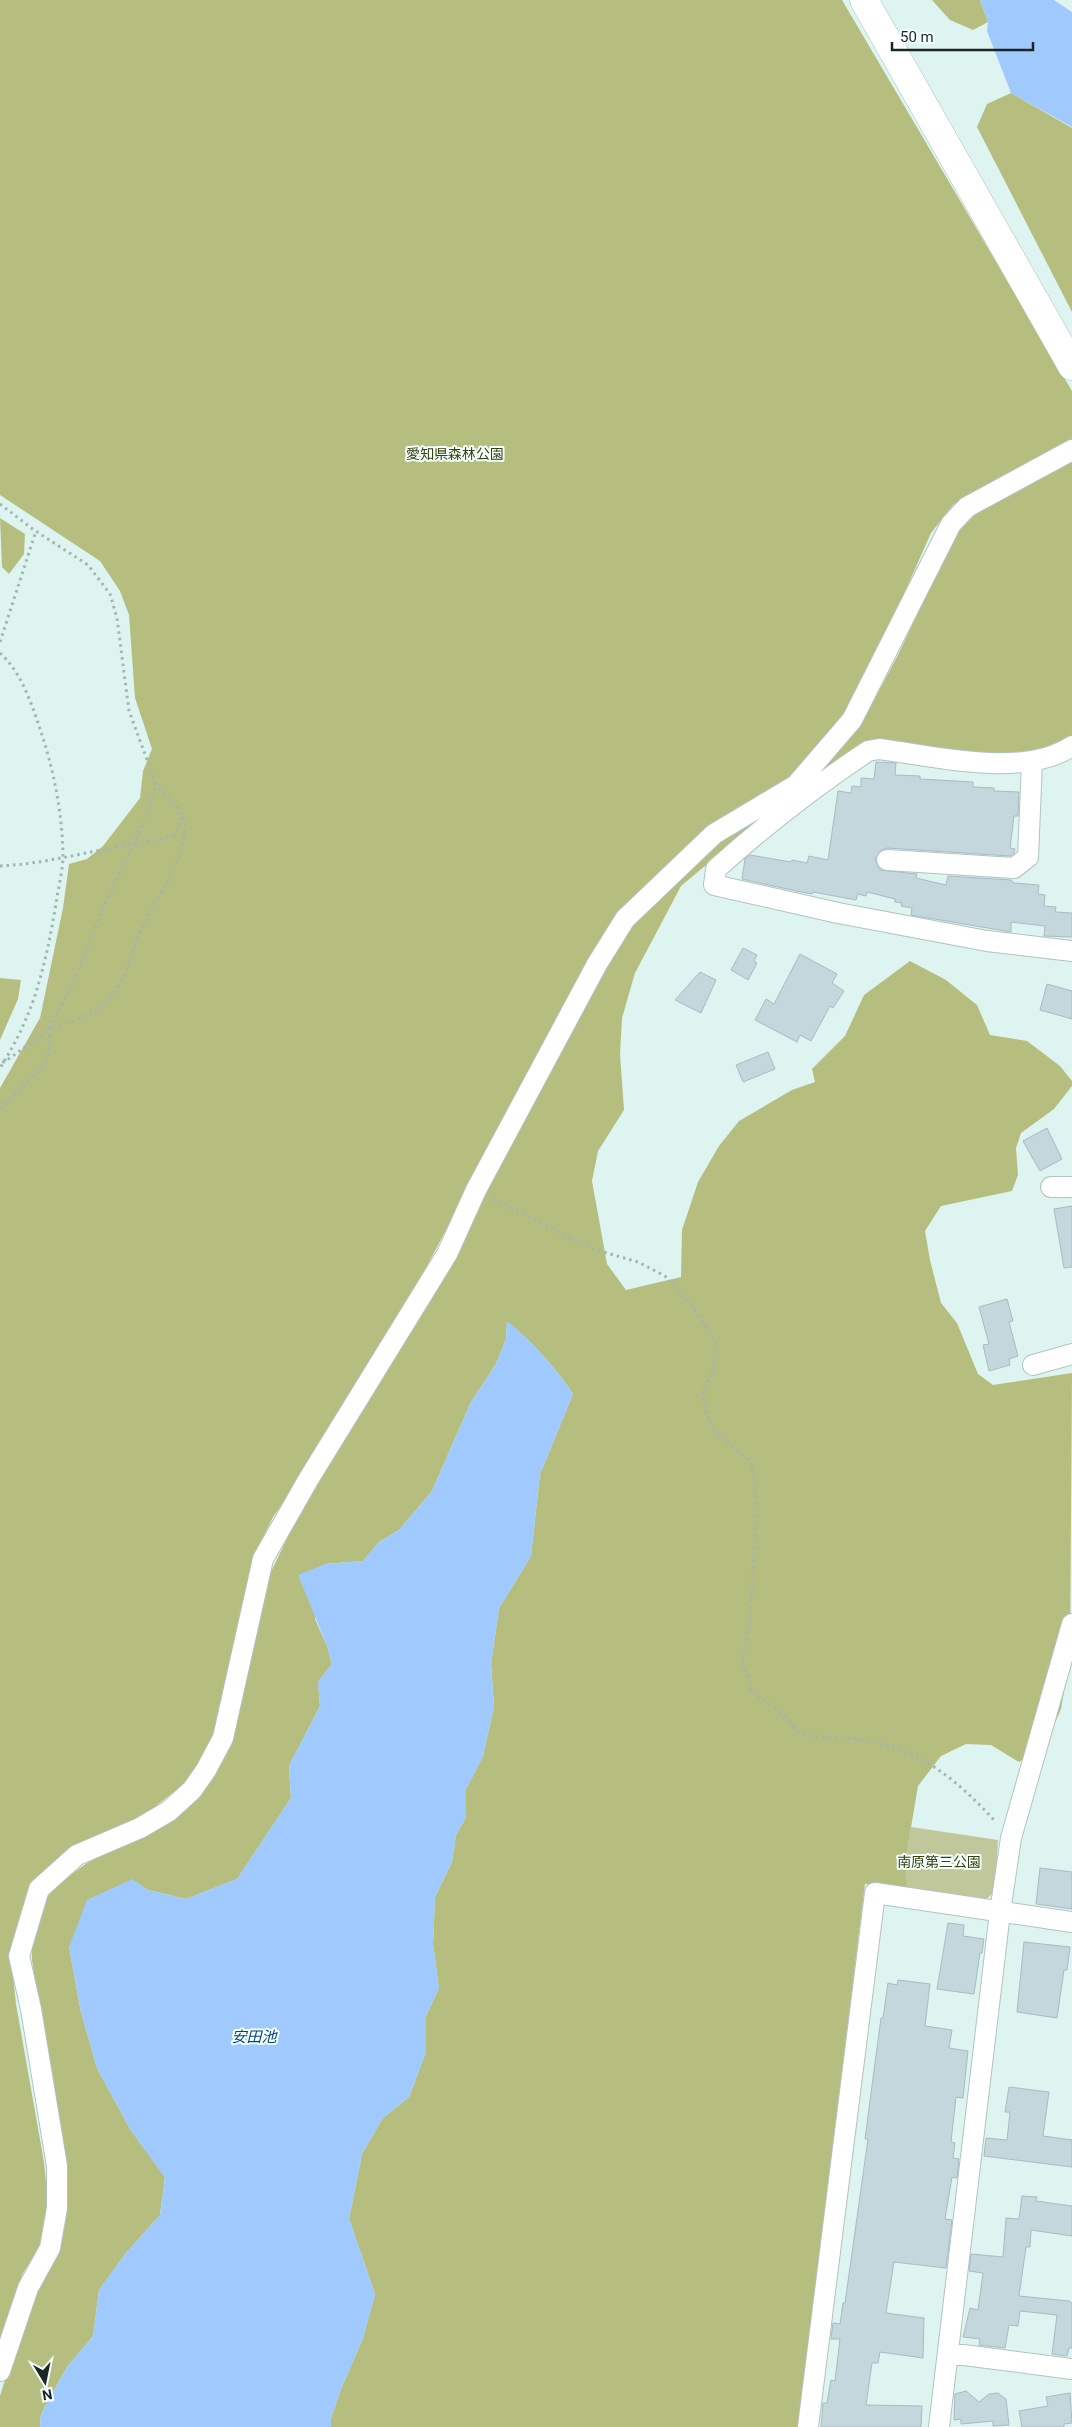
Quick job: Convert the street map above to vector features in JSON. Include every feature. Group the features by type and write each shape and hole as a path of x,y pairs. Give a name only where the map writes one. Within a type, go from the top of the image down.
{"street":[{"path":"864,0 1072,366"},
{"path":"1072,450 967,507 951,524 852,720 800,790 716,869 714,885 838,913 987,941 1072,951"},
{"path":"0,2371 28,2288 50,2248 57,2208 57,2166 31,2009 19,1956 39,1889 76,1855 140,1828 169,1811 192,1790 206,1770 222,1738 263,1559 308,1480 447,1254 476,1190 597,964 625,918 714,834 800,790 868,751 879,748 995,764 1032,762 1061,754 1072,746"},
{"path":"887,860 1014,868 1028,857 1032,762"},
{"path":"1051,1187 1072,1187"},
{"path":"1033,1365 1072,1354"},
{"path":"939,2427 1000,1912 1011,1838 1072,1624"},
{"path":"808,2427 875,1893 1072,1922"},
{"path":"948,2353 1072,2369"}],"path":[{"path":"0,504 36,531 88,565 110,594 117,618 129,711 156,784 171,800 182,816 185,835 179,855 140,931 128,968 119,985 107,1001 81,1017 50,1027"},
{"path":"0,642 22,581 36,531"},
{"path":"0,653 20,679 34,711 48,753 57,791 63,858 43,970 31,1011 0,1068"},
{"path":"2,1062 41,1036 50,1027 71,988 105,904 144,822 156,784"},
{"path":"0,866 63,858 132,844 152,842 176,835 182,816"},
{"path":"0,1109 43,1066 49,1054 50,1027"},
{"path":"476,1190 593,1249 638,1262 665,1276 690,1302 716,1343 713,1372 702,1391 706,1412 713,1430 751,1462 755,1483 755,1542 750,1616 742,1663 747,1674 751,1692 778,1709 798,1732 830,1739 868,1740 908,1752 938,1768 969,1793 1011,1838"}],"green space":[{"name":"愛知県森林公園","path":"0,0 842,0 1072,391 1072,443 1042,461 953,505 931,533 887,632 841,720 791,782 715,826 638,892 619,913 594,949 407,1304 302,1476 273,1517 255,1553 248,1596 216,1732 196,1771 179,1788 147,1813 74,1849 30,1884 15,1933 11,1958 16,2004 44,2162 48,2203 45,2238 22,2275 0,2344 0,1088 40,1018 63,908 69,864 87,859 103,846 140,798 143,771 152,749 135,698 129,615 120,591 100,561 0,495"},
{"path":"932,0 980,0 988,22 973,30 950,20"},
{"path":"1011,93 1072,128 1072,312 977,127 987,104"},
{"path":"1072,459 1072,741 1021,759 876,743 821,772 870,708 898,655 953,539 965,525 992,502 1024,483"},
{"path":"0,518 25,534 24,554 9,574 2,567"},
{"path":"776,810 737,839 681,886 635,973 622,1018 620,1054 624,1110 598,1151 592,1181 607,1264 626,1290 681,1277 682,1230 698,1182 719,1146 739,1121 792,1090 815,1082 812,1069 845,1036 864,995 910,961 946,980 977,1005 990,1035 1027,1041 1060,1066 1072,1081 1072,1086 1054,1109 1021,1133 1016,1148 1018,1175 1012,1191 941,1206 925,1231 941,1303 957,1323 978,1374 993,1385 1072,1373 1070,1657 1061,1709 1045,1746 1019,1762 991,1745 966,1744 941,1756 918,1786 906,1857 907,1889 865,1884 798,2427 331,2427 331,2418 363,2338 375,2294 349,2219 362,2154 382,2119 409,2097 426,2052 426,2016 439,1988 433,1944 435,1897 452,1862 456,1835 466,1817 466,1789 483,1756 494,1706 491,1664 499,1608 531,1556 540,1474 573,1394 543,1355 507,1322 506,1339 496,1364 471,1402 432,1491 399,1530 379,1542 363,1561 325,1564 315,1619 327,1646 332,1664 318,1682 320,1706 289,1766 291,1798 237,1879 186,1899 148,1890 132,1880 69,1947 81,2012 97,2068 130,2129 165,2177 160,2215 126,2253 99,2290 93,2336 67,2367 41,2414 40,2427 0,2427 0,2396 27,2309 57,2250 39,2007 32,1960 31,1935 44,1901 58,1884 87,1863 150,1830 204,1790 266,1582 314,1483 422,1315 492,1177 635,917 708,848 737,828"},
{"path":"0,978 21,980 18,999 0,1040"},
{"name":"南原第三公園","path":"911,1827 998,1840 995,1892 986,1899 907,1890 906,1857"}],"water":[{"path":"980,0 1054,0 1072,12 1072,127 1011,93 987,31 988,22"},
{"name":"安田池","path":"507,1321 543,1355 573,1394 540,1474 531,1556 499,1608 491,1664 494,1706 483,1756 466,1789 466,1817 456,1835 452,1862 435,1897 433,1944 439,1988 426,2016 426,2052 409,2097 382,2119 362,2154 349,2219 375,2294 363,2338 331,2418 331,2427 40,2427 41,2414 67,2367 93,2336 99,2290 126,2253 160,2215 165,2178 130,2129 97,2068 81,2012 69,1947 87,1900 132,1879 148,1890 186,1899 237,1879 291,1798 289,1766 320,1706 318,1682 332,1664 327,1646 298,1575 325,1564 363,1561 379,1542 399,1530 432,1491 471,1402 496,1364 506,1339"}],"building":[{"path":"876,762 896,763 895,775 920,776 920,779 973,782 973,787 994,788 994,791 1019,792 1018,816 1014,816 1010,848 1015,849 1014,853 1010,856 887,848 881,850 875,859 880,870 917,874 916,878 946,885 948,876 1011,880 1014,883 1039,885 1038,894 1045,895 1044,906 1056,907 1055,912 1072,913 1072,937 1044,936 1045,926 1011,922 1011,932 911,915 912,908 901,906 902,903 895,902 895,899 867,892 866,896 858,894 856,900 813,892 812,894 742,879 745,859 750,855 791,862 792,860 807,863 809,856 828,860 838,791 851,793 852,786 861,787 861,778 874,779"},
{"path":"743,948 757,955 754,961 757,963 748,980 731,970"},
{"path":"800,954 837,974 832,983 844,991 833,1008 830,1006 811,1041 800,1035 797,1042 755,1020 766,999 774,1004"},
{"path":"700,972 716,980 701,1013 675,1000"},
{"path":"1047,984 1072,991 1072,1019 1040,1010"},
{"path":"768,1052 775,1069 743,1082 736,1065"},
{"path":"1047,1128 1062,1159 1040,1171 1023,1141"},
{"path":"1072,1206 1072,1267 1064,1268 1054,1209"},
{"path":"1007,1299 1013,1321 1009,1322 1018,1356 1009,1359 1010,1365 989,1371 983,1345 989,1344 979,1307"},
{"path":"1040,1868 1072,1872 1072,1909 1036,1904"},
{"path":"948,1923 964,1925 963,1936 984,1939 974,1994 937,1989"},
{"path":"1024,1942 1070,1947 1067,1970 1064,1970 1057,2018 1017,2012"},
{"path":"898,1980 930,1984 925,2026 952,2030 949,2048 968,2051 963,2098 956,2097 951,2142 955,2143 953,2158 959,2159 957,2178 952,2177 945,2219 952,2220 946,2268 894,2262 886,2313 924,2318 923,2358 880,2352 878,2363 872,2363 866,2405 922,2406 921,2427 821,2427 823,2403 827,2403 831,2380 835,2381 840,2339 831,2339 833,2323 840,2324 843,2303 845,2303 868,2139 865,2139 881,2018 883,2018 888,1983 897,1985"},
{"path":"1009,2087 1049,2092 1043,2136 1072,2140 1072,2167 984,2156 986,2138 1007,2140 1010,2112 1005,2112"},
{"path":"1022,2196 1037,2197 1036,2201 1072,2206 1072,2236 1031,2230 1030,2247 1026,2247 1019,2296 1069,2301 1072,2303 1072,2348 1069,2348 1067,2356 1052,2354 1057,2315 1020,2311 1018,2326 1009,2325 1005,2348 979,2345 980,2339 963,2337 970,2308 978,2310 983,2273 969,2271 971,2254 1003,2257 1006,2218 1019,2219"},
{"path":"966,2391 979,2402 989,2394 998,2393 1006,2399 1009,2425 993,2426 993,2421 961,2424 961,2419 954,2420 955,2394"},
{"path":"1070,2393 1072,2423 1064,2424 1064,2427 1022,2427 1019,2411 1048,2406 1046,2397"}]}
